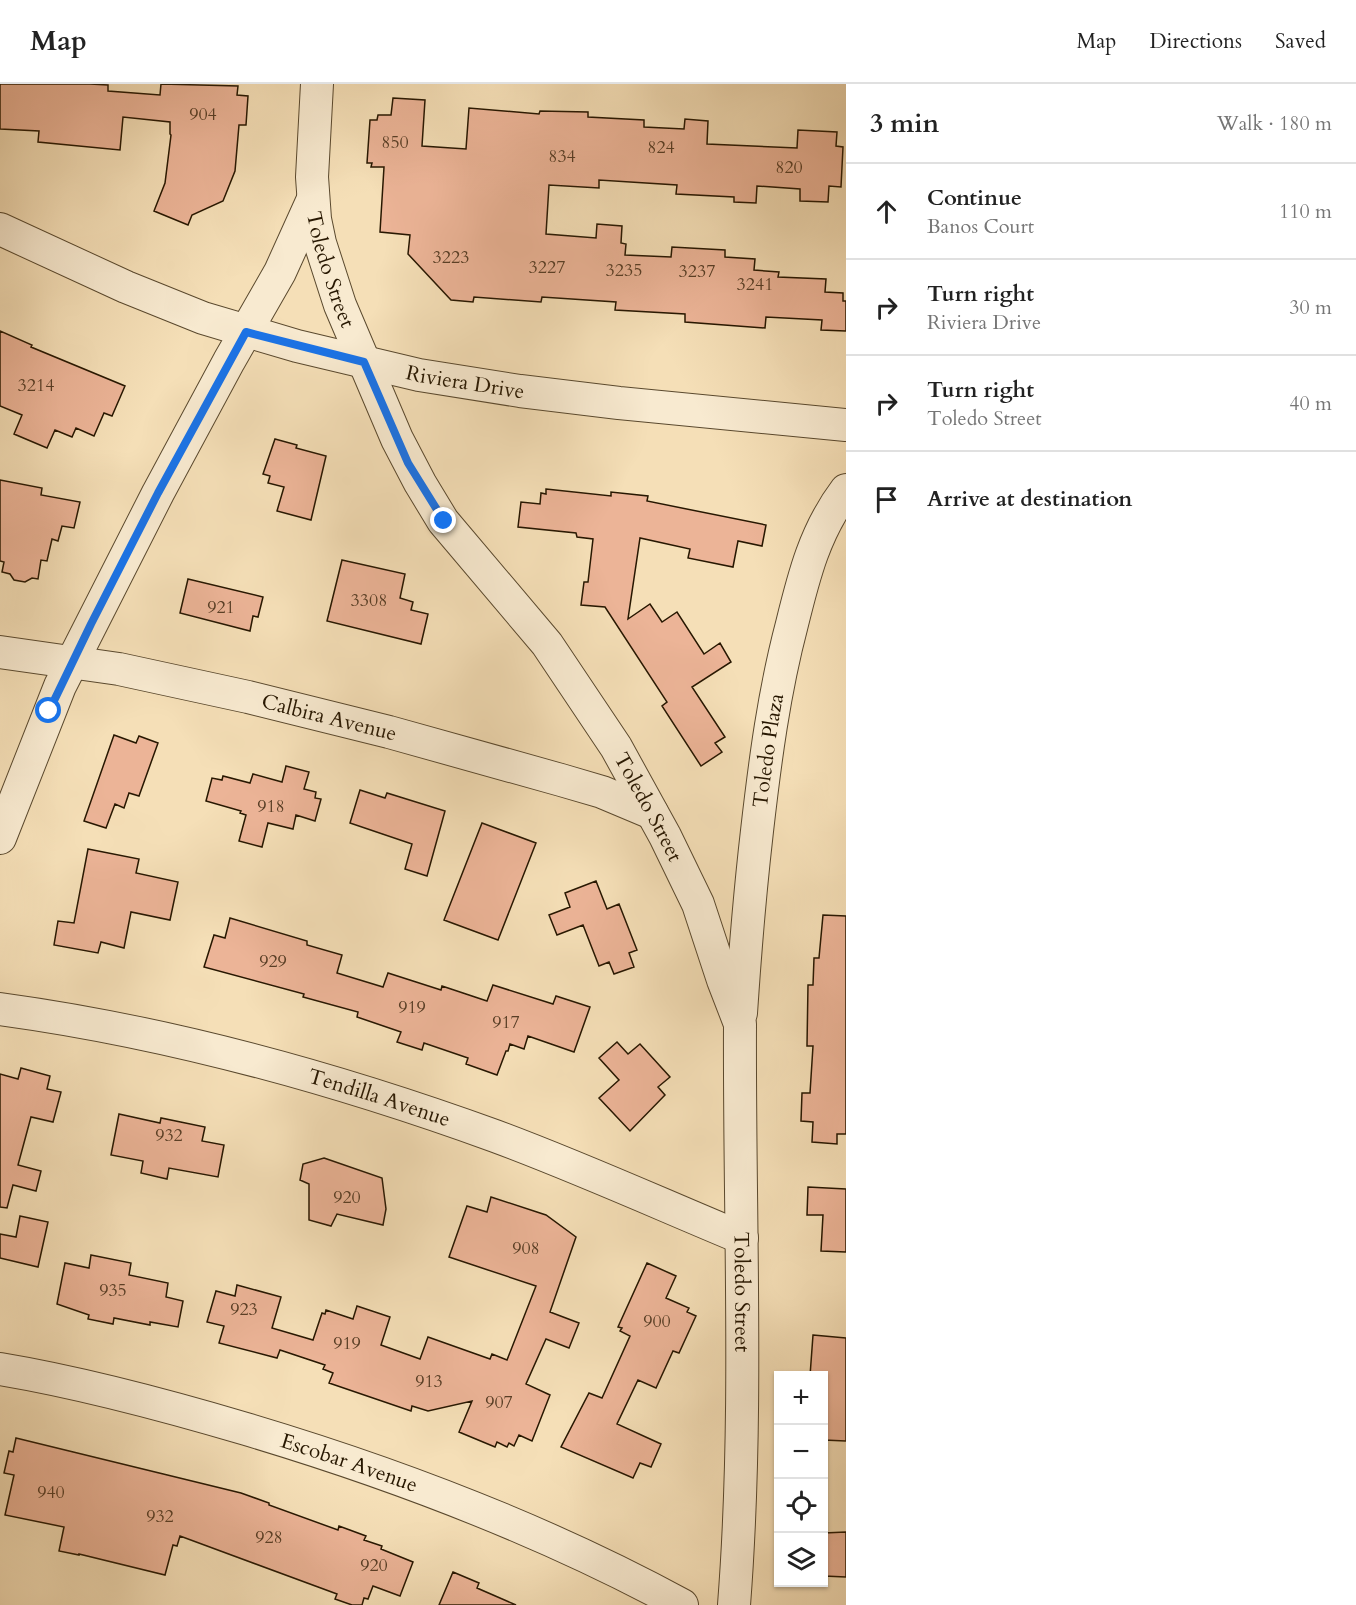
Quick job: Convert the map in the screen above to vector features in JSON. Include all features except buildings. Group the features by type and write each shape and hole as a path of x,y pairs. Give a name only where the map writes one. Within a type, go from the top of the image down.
{"street":[{"name":"Toledo Street","path":"317,84 312,161 313,198 315,219 325,263 364,362 408,463 444,521 547,644 616,747 698,904 740,1024 742,1430 734,1605"},
{"path":"0,838 49,711 72,661 158,493 285,261 313,198"},
{"name":"Riviera Drive","path":"0,228 146,296 203,318 246,332 419,375 519,391 620,403 846,425"},
{"name":"Toledo Plaza","path":"740,1024 750,888 777,686 813,550 829,513 846,490"},
{"name":"Calbira Avenue","path":"0,652 72,661 193,684 389,732 602,792 652,813"},
{"name":"Tendilla Avenue","path":"0,1009 167,1040 304,1074 381,1097 530,1150 742,1238"},
{"name":"Escobar Avenue","path":"0,1369 99,1388 315,1449 393,1476 554,1542 682,1605"}],"route":[{"path":"49,711 158,493 246,332 364,362 408,463 444,521"}]}
